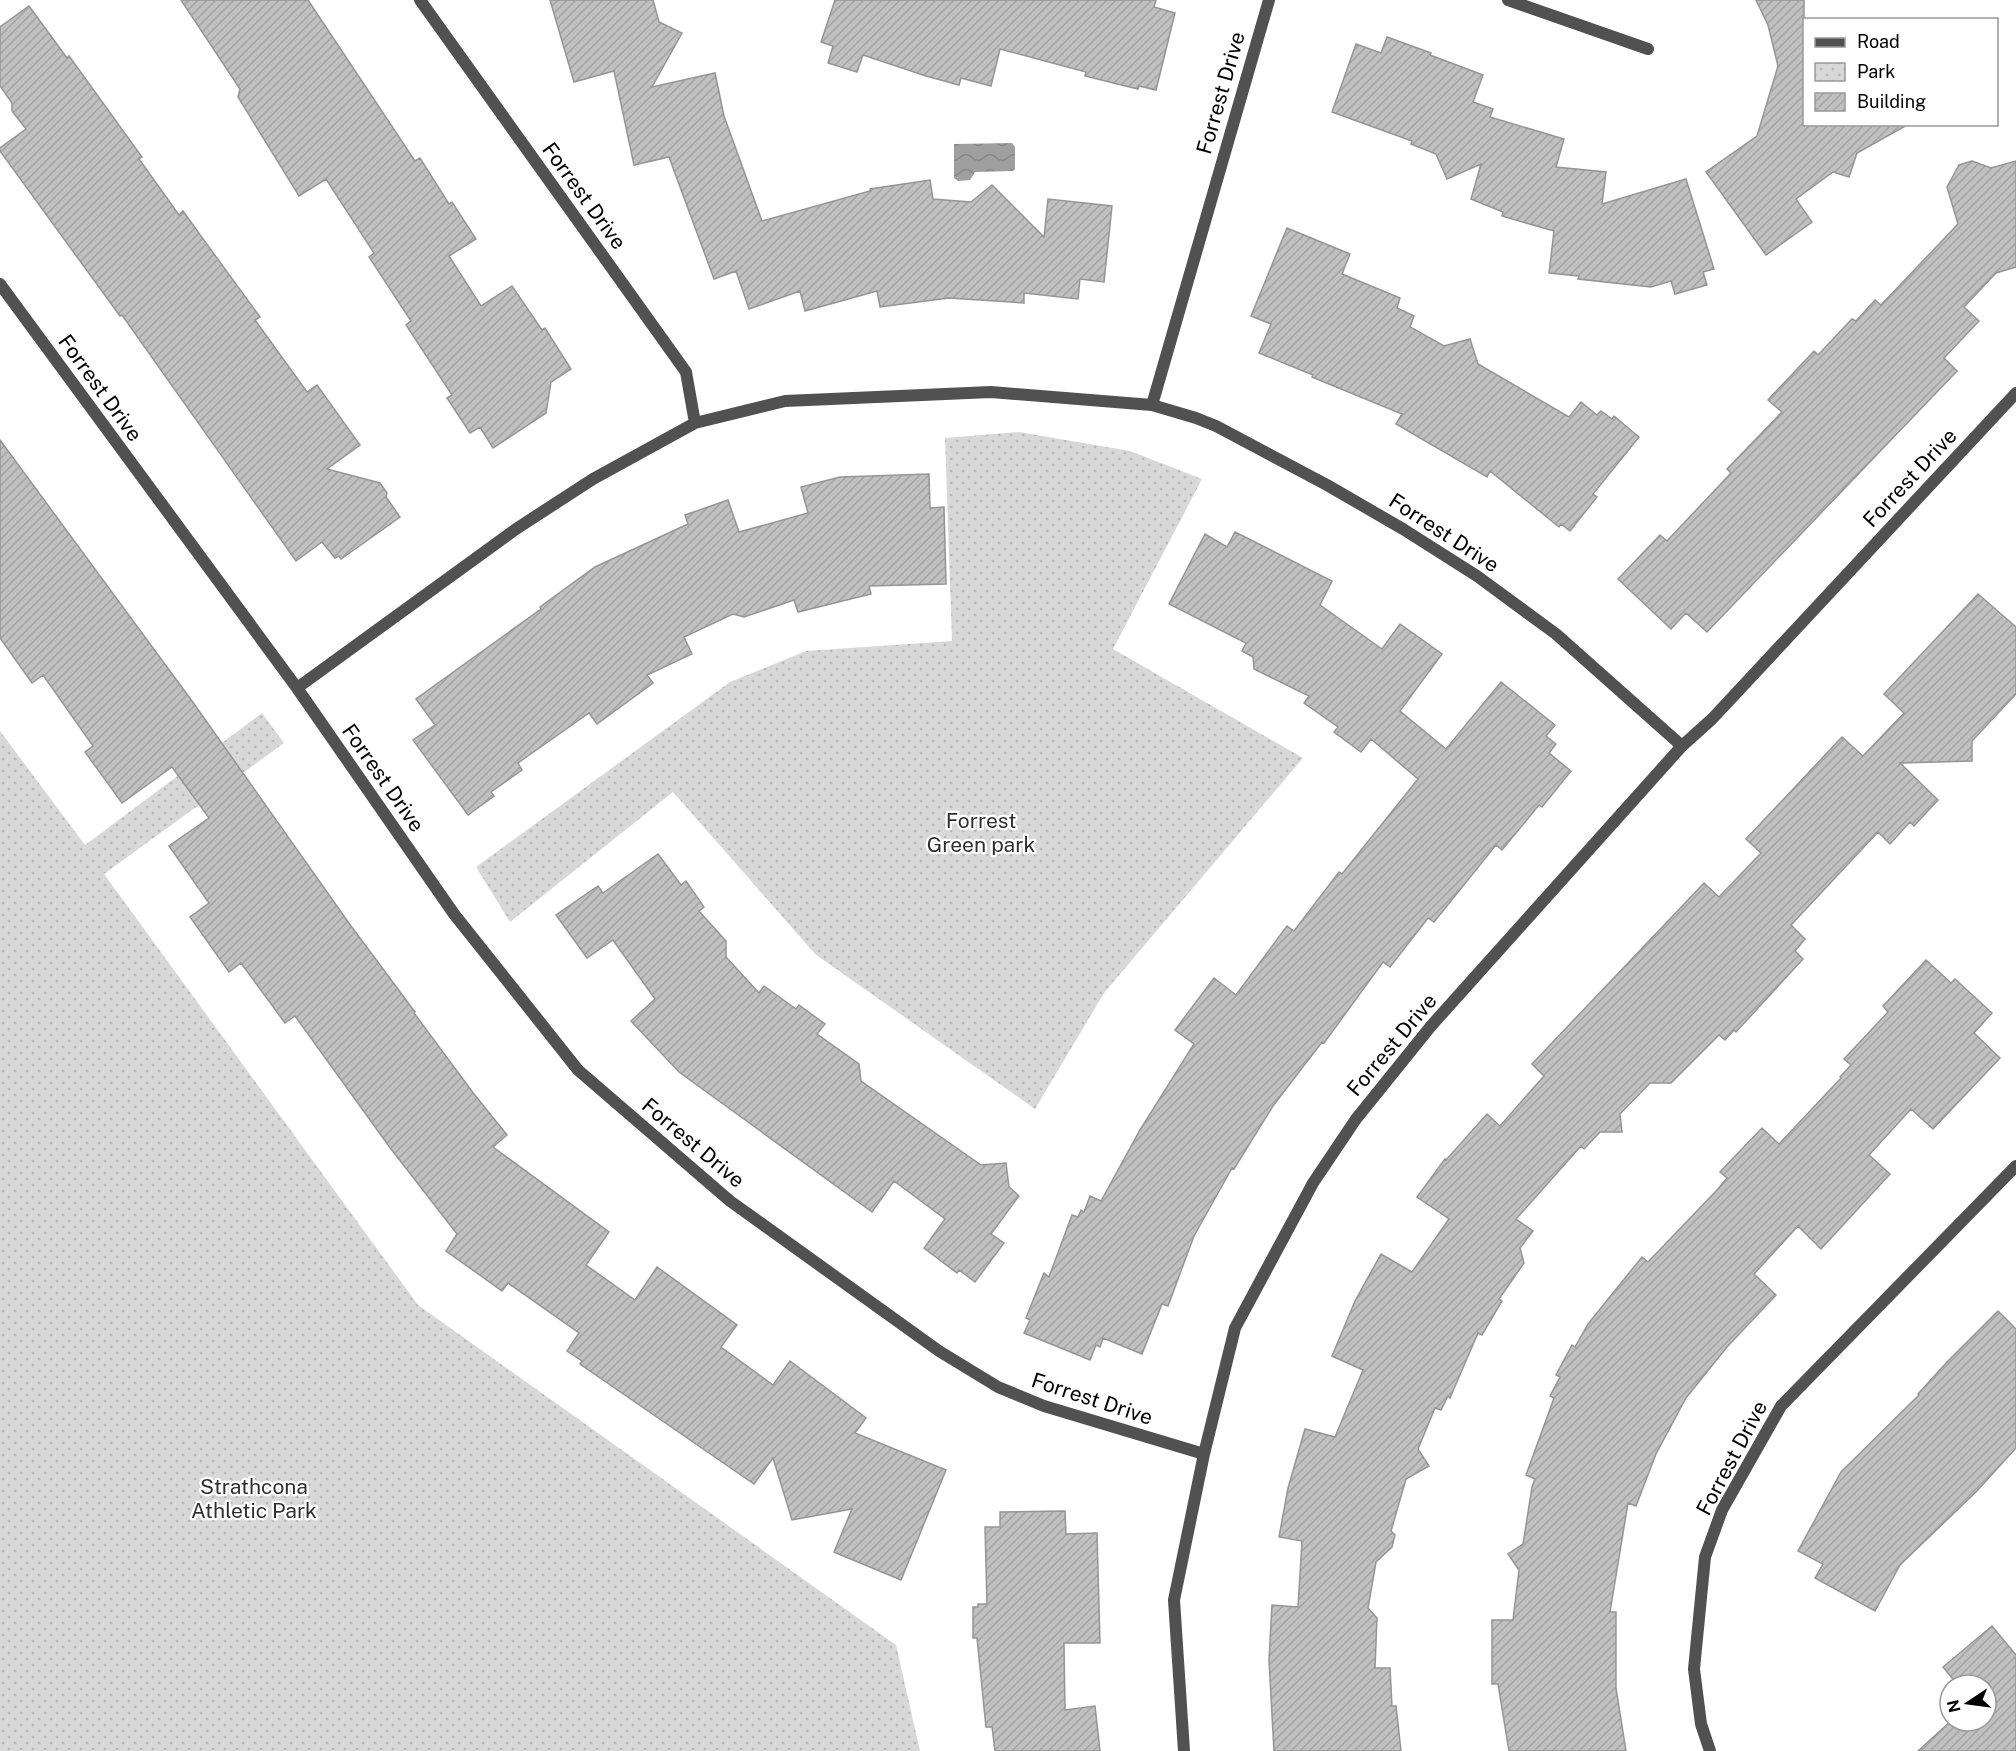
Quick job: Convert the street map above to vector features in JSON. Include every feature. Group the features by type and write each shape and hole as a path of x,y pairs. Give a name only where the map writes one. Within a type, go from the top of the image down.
{"street":[{"name":"Forrest Drive","path":"420,0 686,372 695,423"},
{"name":"Forrest Drive","path":"1152,405 1269,0"},
{"path":"1508,0 1648,49"},
{"name":"Forrest Drive","path":"0,284 297,688 454,914 578,1070 721,1193 939,1351 998,1388 1044,1406 1204,1454"},
{"name":"Forrest Drive","path":"297,688 516,529 594,479 695,423 785,401 991,392 1152,405 1216,426 1327,485 1403,529 1477,576 1556,634 1682,746"},
{"name":"Forrest Drive","path":"1184,1751 1174,1600 1204,1454 1235,1328 1313,1183 1356,1119 1431,1026 1682,746 1712,719 2016,393"},
{"name":"Forrest Drive","path":"1710,1751 1701,1724 1694,1669 1705,1557 1722,1510 1781,1406 2016,1166"}],"green space":[{"name":"Forrest Green park","path":"1019,432 1130,451 1202,479 1113,649 1303,758 1104,993 1035,1109 815,954 673,792 510,922 476,867 730,682 806,651 952,641 945,438"},
{"name":"Strathcona Athletic Park","path":"262,713 284,743 104,874 418,1305 896,1645 920,1751 0,1751 0,731 85,845"}],"water":[{"path":"1012,143 1015,147 1015,169 1013,171 975,172 970,180 958,181 954,178 954,144"}],"building":[{"path":"181,0 308,0 415,161 420,158 449,204 452,202 476,239 449,256 481,306 512,286 542,330 545,328 571,369 551,382 546,413 493,448 480,427 470,433 447,398 452,395 406,325 411,321 369,257 374,253 326,179 299,196 238,97 240,89"},
{"path":"550,0 653,0 659,22 682,33 652,87 715,73 724,116 762,221 870,191 870,189 930,180 933,199 971,202 992,185 1044,237 1048,199 1112,206 1104,282 1080,279 1078,299 1024,293 1024,303 949,298 880,307 877,291 805,311 800,291 749,309 736,271 714,279 669,157 634,165 614,71 574,82"},
{"path":"835,0 1156,0 1154,7 1175,13 1156,90 1139,86 1138,89 1085,76 1086,72 1000,49 991,86 961,78 959,85 863,55 857,72 828,63 833,46 821,42"},
{"path":"1756,0 1804,0 1803,126 1905,126 1857,153 1849,177 1833,172 1796,199 1812,222 1766,255 1706,172 1757,136 1778,66 1768,25"},
{"path":"29,6 67,58 69,56 142,157 139,159 179,215 183,211 260,317 255,320 307,392 317,385 360,445 327,469 380,483 387,493 386,497 400,517 341,559 339,556 335,558 322,542 296,561 122,315 120,316 0,151 0,148 26,129 12,111 12,103 0,86 0,27"},
{"path":"1387,37 1483,75 1473,102 1493,109 1490,117 1564,139 1556,167 1606,172 1602,204 1686,179 1714,269 1703,272 1707,285 1675,294 1671,281 1651,287 1578,279 1579,276 1549,273 1554,231 1502,216 1503,212 1471,199 1481,164 1447,179 1436,154 1411,144 1412,141 1332,112 1356,44 1381,53"},
{"path":"1972,161 1991,168 2016,161 2016,267 1996,273 1964,307 1979,321 1944,358 1957,371 1707,632 1686,613 1671,629 1618,579 1660,535 1667,541 1731,473 1727,469 1782,412 1768,400 1814,351 1818,355 1852,319 1856,321 1875,300 1881,305 1958,224 1947,187 1959,165"},
{"path":"1287,228 1350,254 1342,274 1400,298 1397,308 1414,316 1410,327 1444,346 1470,339 1478,364 1569,417 1581,402 1597,415 1601,411 1612,419 1614,416 1639,437 1593,494 1597,497 1570,531 1561,524 1559,527 1490,471 1487,477 1396,424 1402,414 1259,353 1271,324 1251,316"},
{"path":"0,440 192,701 414,1013 507,1135 493,1147 609,1232 586,1265 635,1300 657,1267 737,1325 721,1347 773,1385 790,1361 866,1418 855,1433 946,1470 901,1580 834,1552 852,1509 792,1520 773,1458 754,1484 580,1364 582,1361 567,1351 579,1333 508,1283 502,1291 446,1251 457,1234 391,1149 295,1016 285,1023 241,963 229,972 190,917 209,903 169,846 209,818 172,767 122,803 85,752 93,746 43,675 32,683 0,638"},
{"path":"929,474 930,508 944,507 946,584 869,586 871,594 798,612 794,600 744,617 733,614 684,637 692,654 647,675 653,683 597,724 589,713 518,763 522,770 491,792 494,796 468,815 413,740 435,725 416,699 595,567 688,524 685,515 728,500 739,532 808,513 801,487 840,477"},
{"path":"1235,532 1332,581 1320,605 1382,649 1400,624 1442,654 1400,711 1446,749 1501,682 1555,725 1546,736 1556,744 1549,753 1571,771 1542,807 1539,805 1502,850 1496,845 1434,922 1428,918 1390,967 1383,962 1324,1043 1322,1042 1273,1106 1234,1169 1232,1168 1194,1236 1168,1306 1162,1304 1142,1354 1103,1338 1100,1347 1096,1345 1090,1360 1024,1333 1030,1320 1026,1318 1044,1273 1049,1277 1072,1215 1078,1217 1081,1210 1084,1212 1090,1196 1101,1201 1140,1130 1194,1044 1175,1030 1214,978 1236,995 1287,926 1294,931 1339,872 1342,874 1418,779 1371,739 1361,752 1334,732 1338,727 1304,703 1309,696 1254,669 1253,657 1242,651 1246,643 1169,604 1205,534 1227,547"},
{"path":"1978,594 2016,627 2016,694 1972,741 1972,761 1900,763 1938,800 1914,826 1910,822 1890,844 1878,832 1791,925 1805,939 1795,951 1803,959 1736,1032 1734,1030 1725,1040 1719,1035 1671,1083 1650,1083 1620,1114 1622,1132 1600,1132 1584,1149 1581,1146 1516,1219 1533,1231 1520,1248 1524,1263 1499,1299 1502,1301 1482,1335 1478,1333 1450,1398 1448,1396 1441,1410 1435,1408 1418,1449 1429,1466 1406,1479 1391,1531 1395,1535 1392,1547 1376,1562 1368,1608 1377,1618 1375,1668 1390,1668 1392,1706 1396,1706 1401,1751 1274,1751 1269,1660 1272,1605 1298,1607 1302,1541 1279,1537 1288,1488 1305,1429 1335,1437 1363,1370 1332,1356 1355,1301 1381,1254 1412,1272 1449,1219 1417,1197 1445,1159 1487,1114 1500,1126 1544,1076 1532,1064 1704,883 1719,897 1761,853 1746,839 1842,737 1863,756 1904,713 1884,694"},
{"path":"658,854 681,885 686,881 704,907 699,911 726,941 726,957 759,993 764,986 796,1009 799,1005 825,1024 817,1034 859,1064 861,1081 981,1165 1006,1163 1009,1187 1019,1196 991,1234 1004,1243 975,1282 959,1270 957,1273 924,1248 945,1219 894,1181 872,1212 679,1072 631,1021 655,999 613,940 587,958 556,915 598,886 603,893"},
{"path":"1926,960 1951,983 1955,979 1992,1013 1974,1033 2000,1058 1933,1129 1911,1109 1869,1155 1890,1174 1821,1249 1798,1226 1754,1274 1776,1295 1727,1347 1686,1398 1656,1454 1636,1506 1628,1503 1610,1612 1616,1612 1616,1688 1626,1751 1509,1751 1498,1684 1492,1684 1492,1620 1513,1620 1519,1570 1508,1554 1523,1544 1535,1479 1526,1475 1554,1398 1550,1396 1560,1377 1556,1375 1572,1345 1575,1347 1588,1324 1642,1257 1648,1262 1717,1190 1727,1178 1720,1172 1762,1128 1779,1144 1841,1078 1851,1065 1844,1059 1888,1012 1883,1006"},
{"path":"1998,1311 2016,1329 2016,1448 1977,1491 1900,1565 1875,1611 1815,1578 1823,1564 1798,1551 1841,1472 1919,1395 1947,1362"},
{"path":"1065,1511 1066,1534 1097,1533 1100,1643 1064,1643 1065,1710 1095,1706 1100,1751 995,1751 992,1727 986,1727 977,1638 973,1638 973,1607 978,1607 978,1604 987,1604 985,1527 1000,1527 1000,1512"},
{"path":"1992,1626 2016,1655 2016,1751 1918,1751 1938,1733 1998,1733 1998,1673 1948,1673 1943,1667"}]}
